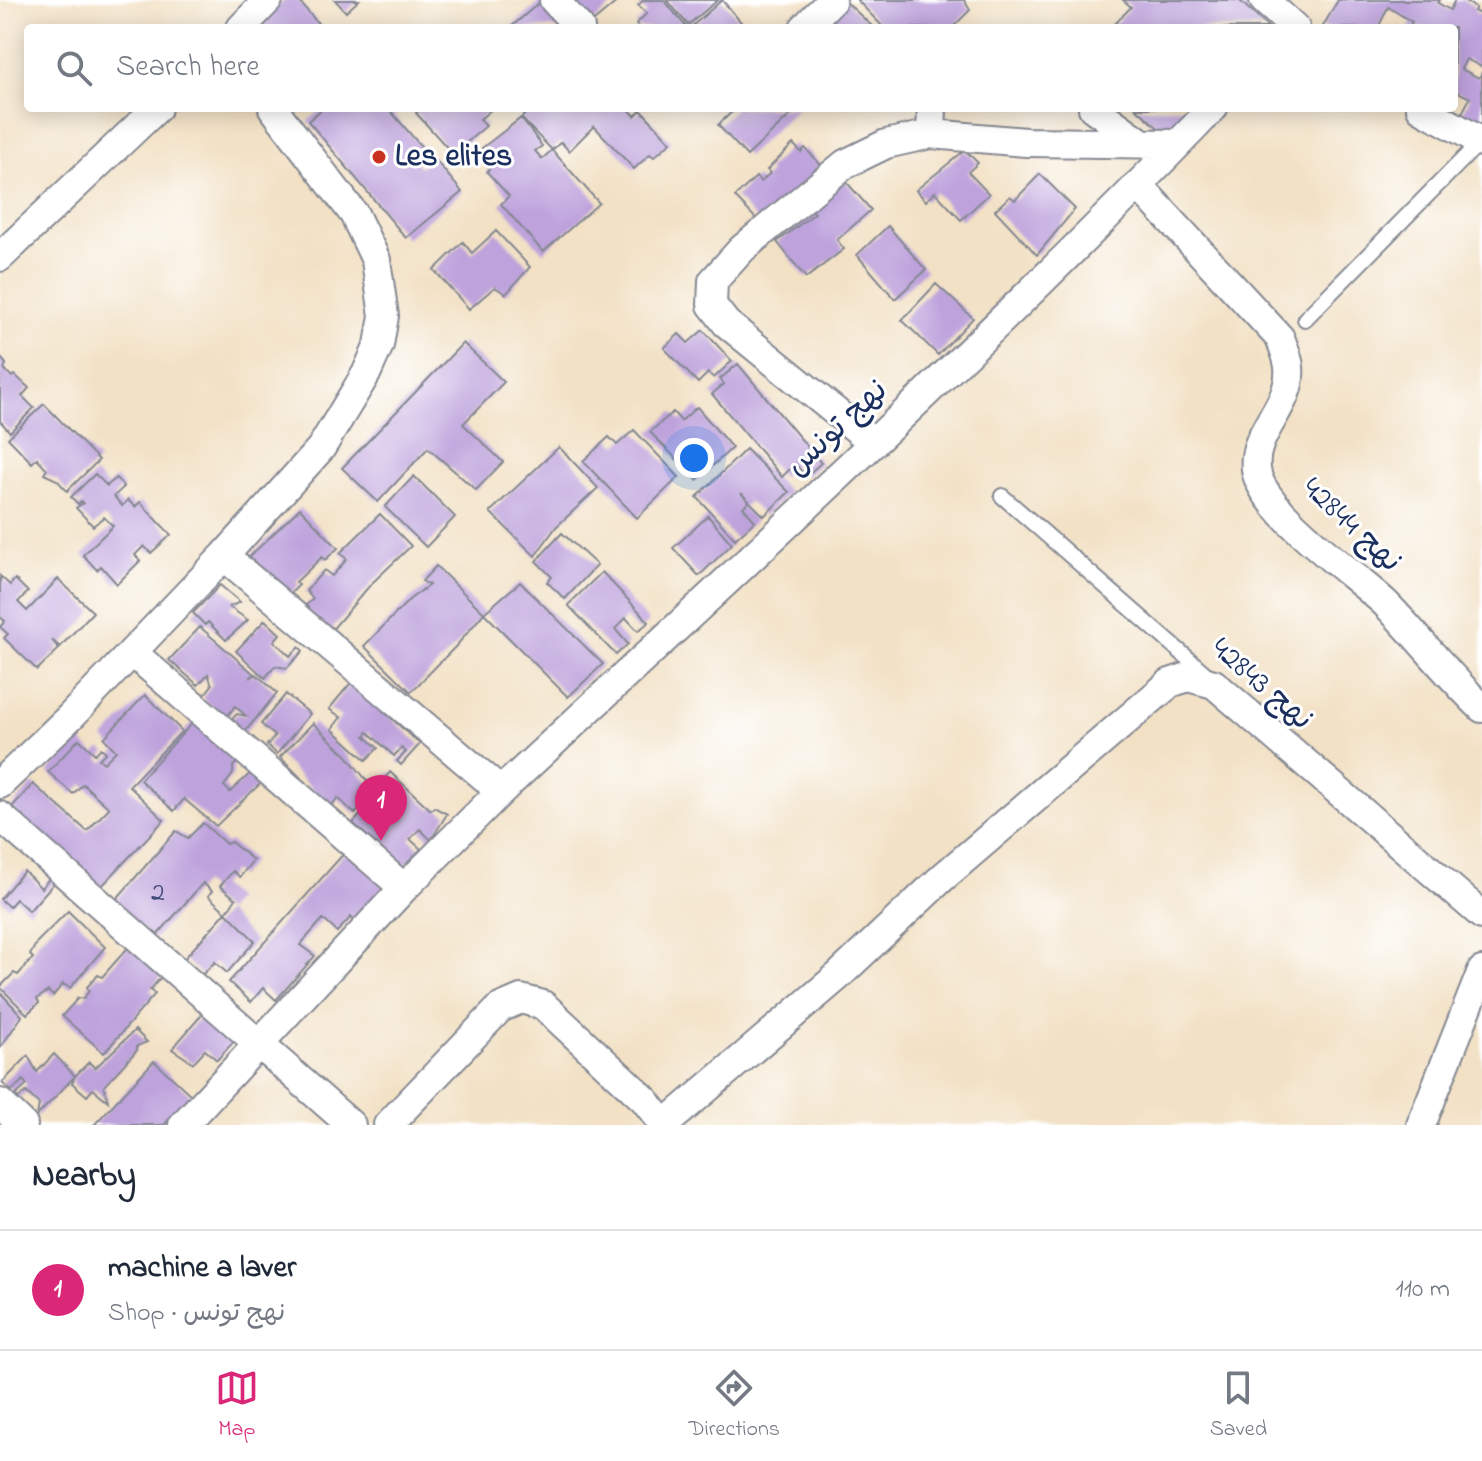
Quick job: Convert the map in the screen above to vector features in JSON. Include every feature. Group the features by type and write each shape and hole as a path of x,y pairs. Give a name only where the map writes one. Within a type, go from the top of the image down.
{"street":[{"path":"245,24 268,0"},
{"path":"554,0 576,24"},
{"path":"808,24 832,0"},
{"path":"1264,0 1290,24"},
{"path":"0,257 153,112"},
{"path":"5,769 132,652 321,448 366,374 379,345 384,316 376,260 354,214 276,112"},
{"path":"1099,112 1143,144"},
{"name":"نهج تونس","path":"183,1125 404,888 501,791 874,443 1086,239 1209,112"},
{"path":"1428,112 1482,141"},
{"path":"874,443 726,323 712,305 713,281 742,249 845,164 931,121 1026,142 1178,144"},
{"name":"نهج 42844","path":"1138,185 1280,338 1289,366 1285,398 1256,452 1256,472 1272,499 1319,550 1384,602 1482,708"},
{"path":"224,556 501,791"},
{"path":"132,652 404,888"},
{"path":"388,1125 500,1008 521,999 543,1005 645,1100 664,1125 837,977 942,878 1170,683 1188,677 1214,684 1482,915"},
{"path":"0,816 351,1125"},
{"path":"1421,1125 1482,971"},
{"path":"0,1103 23,1125"}],"lane":[{"path":"1305,319 1482,141"},
{"name":"نهج 42843","path":"1002,496 1482,915"}],"building":[{"path":"285,0 298,0 319,24 258,24"},
{"path":"335,0 359,0 346,12"},
{"path":"575,0 619,0 590,24 573,6 577,3"},
{"path":"644,0 664,0 684,24 636,24 647,13 638,5"},
{"path":"667,0 718,0 689,24"},
{"path":"722,0 743,24 695,24"},
{"path":"844,0 870,24 831,24 835,19 829,12"},
{"path":"857,0 964,0 970,10 956,24 880,24"},
{"path":"1123,0 1239,0 1265,24 1115,24 1131,7"},
{"path":"1338,0 1440,0 1438,3 1450,10 1455,0 1463,0 1476,8 1474,11 1482,15 1482,67 1466,59 1461,69 1479,78 1482,72 1482,129 1460,117 1470,98 1458,92 1458,24 1411,24 1388,7 1380,24 1324,24"},
{"path":"541,1 561,24 515,24"},
{"name":"Les elites","path":"318,112 391,112 426,152 416,162 420,167 433,157 462,192 406,238 308,121"},
{"path":"488,112 480,119 486,126 453,154 416,113"},
{"path":"528,112 632,112 635,116 643,112 671,142 654,157 650,154 634,169 594,126 569,151 561,142 552,150 521,118"},
{"path":"732,112 794,112 747,156 718,125"},
{"path":"1140,112 1194,112 1169,138"},
{"path":"521,118 542,146 535,151 542,159 552,150 599,203 543,252 501,204 509,196 487,172 491,166 486,163 490,156 482,148"},
{"path":"793,144 801,152 805,148 822,166 767,230 735,197 756,177 761,182 770,173 767,170"},
{"path":"965,150 978,163 968,172 989,194 961,220 935,192 926,201 916,190"},
{"path":"1040,174 1075,209 1037,255 995,210 1010,196 1015,200"},
{"path":"842,177 871,210 837,240 844,249 806,278 777,242 815,213 808,206"},
{"path":"888,226 926,270 895,299 857,255"},
{"path":"496,231 530,267 506,294 495,287 469,309 434,270 463,242 472,253"},
{"path":"936,284 973,318 938,355 902,320"},
{"path":"703,330 732,361 714,378 708,373 698,383 664,348 679,334 688,343"},
{"path":"463,343 504,382 463,424 503,462 476,490 428,448 378,502 342,468"},
{"path":"0,357 6,364 4,369 29,388 22,396 34,408 10,432 0,421"},
{"path":"738,364 821,463 806,476 795,464 782,477 712,394 724,384 720,379"},
{"path":"44,404 99,460 67,491 57,480 44,474 47,469 37,458 32,463 8,438"},
{"path":"697,407 732,448 697,480 650,432 673,412 681,421"},
{"path":"634,430 679,477 637,518 583,461 609,437 617,445"},
{"path":"559,447 598,488 556,527 535,556 490,512"},
{"path":"746,449 789,492 764,516 741,493 749,502 743,507 755,521 735,539 697,497"},
{"path":"95,474 107,486 116,478 124,487 114,496 122,506 128,500 135,507 140,502 171,535 151,553 144,546 135,555 140,561 117,584 101,566 97,570 83,555 113,526 104,517 93,526 76,508 83,503 78,504 71,497"},
{"path":"414,476 455,517 426,547 385,507"},
{"path":"300,508 338,548 325,560 322,557 296,582 299,585 286,598 248,558"},
{"path":"380,514 411,546 371,584 330,632 303,608 313,599 306,591 324,570 332,576 347,559 340,553"},
{"path":"708,516 732,544 699,576 673,548"},
{"path":"562,533 597,565 565,599 547,582 552,577 536,561"},
{"path":"436,566 484,613 411,692 364,646 410,599 429,585 422,581"},
{"path":"602,572 649,622 638,631 626,618 615,629 628,644 616,655 568,605"},
{"path":"0,576 10,585 15,579 28,592 18,602 27,611 58,579 93,612 60,647 52,640 59,649 37,670 4,638 8,634 0,627 5,621 0,617"},
{"path":"520,582 603,664 568,697 484,613"},
{"path":"220,585 240,602 229,607 248,620 226,640 208,622 205,625 193,613"},
{"path":"265,620 280,634 274,641 290,656 299,647 303,651 287,668 275,666 265,678 236,651"},
{"path":"200,627 254,674 250,678 256,674 277,693 244,733 230,721 237,714 246,716 235,706 226,718 202,698 212,685 208,674 198,685 169,660"},
{"path":"354,679 387,706 383,711 420,744 401,765 397,761 406,752 401,748 394,756 368,732 365,736 378,748 366,760 332,729 341,717 329,709"},
{"path":"286,694 310,714 277,754 267,745 275,736 261,724"},
{"path":"145,695 182,731 129,786 164,820 100,888 11,808 33,784 87,831 109,808 83,784 73,794 48,772 79,739 95,754 101,748 106,752 99,759 104,763 116,751 104,738"},
{"path":"195,720 239,761 233,766 233,774 224,786 230,792 253,771 263,781 216,826 184,799 174,811 140,780"},
{"path":"313,723 347,756 375,791 355,814 338,798 330,807 280,757"},
{"path":"390,772 431,810 434,807 447,814 431,840 420,829 410,839 421,849 402,869 353,823 379,795 375,791"},
{"path":"203,823 226,844 231,842 253,860 240,877 233,871 220,886 236,899 226,912 208,896 212,891 203,883 154,939 113,903 176,831 188,838"},
{"path":"347,850 386,886 354,921 351,917 337,932 323,919 300,945 315,956 276,1000 263,988 251,1002 229,982"},
{"path":"24,871 41,888 56,871 61,875 29,911 16,899 9,907 0,899"},
{"path":"68,911 105,947 70,988 63,984 53,996 48,991 37,999 39,1003 27,1014 0,987 14,973 18,975 33,958 30,955 37,942"},
{"path":"226,912 255,941 227,973 215,962 202,975 184,959"},
{"path":"133,942 166,971 150,990 155,994 104,1053 62,1016 78,998 83,999 89,991 87,987 98,975 102,977"},
{"path":"0,992 22,1016 0,1048"},
{"path":"205,1011 234,1041 217,1060 205,1050 193,1063 172,1049"},
{"path":"135,1030 147,1042 137,1046 137,1050 104,1086 108,1101 93,1089 87,1096 72,1083 89,1062 95,1068"},
{"path":"54,1054 75,1076 37,1116 39,1104 26,1092 18,1098 15,1096 27,1085 23,1080 12,1091 2,1083 28,1056 37,1072"},
{"path":"154,1061 191,1095 164,1125 94,1125"}],"place":[{"name":"Les elites","path":"379,157"},
{"name":"machine a laver","path":"381,841"}]}
